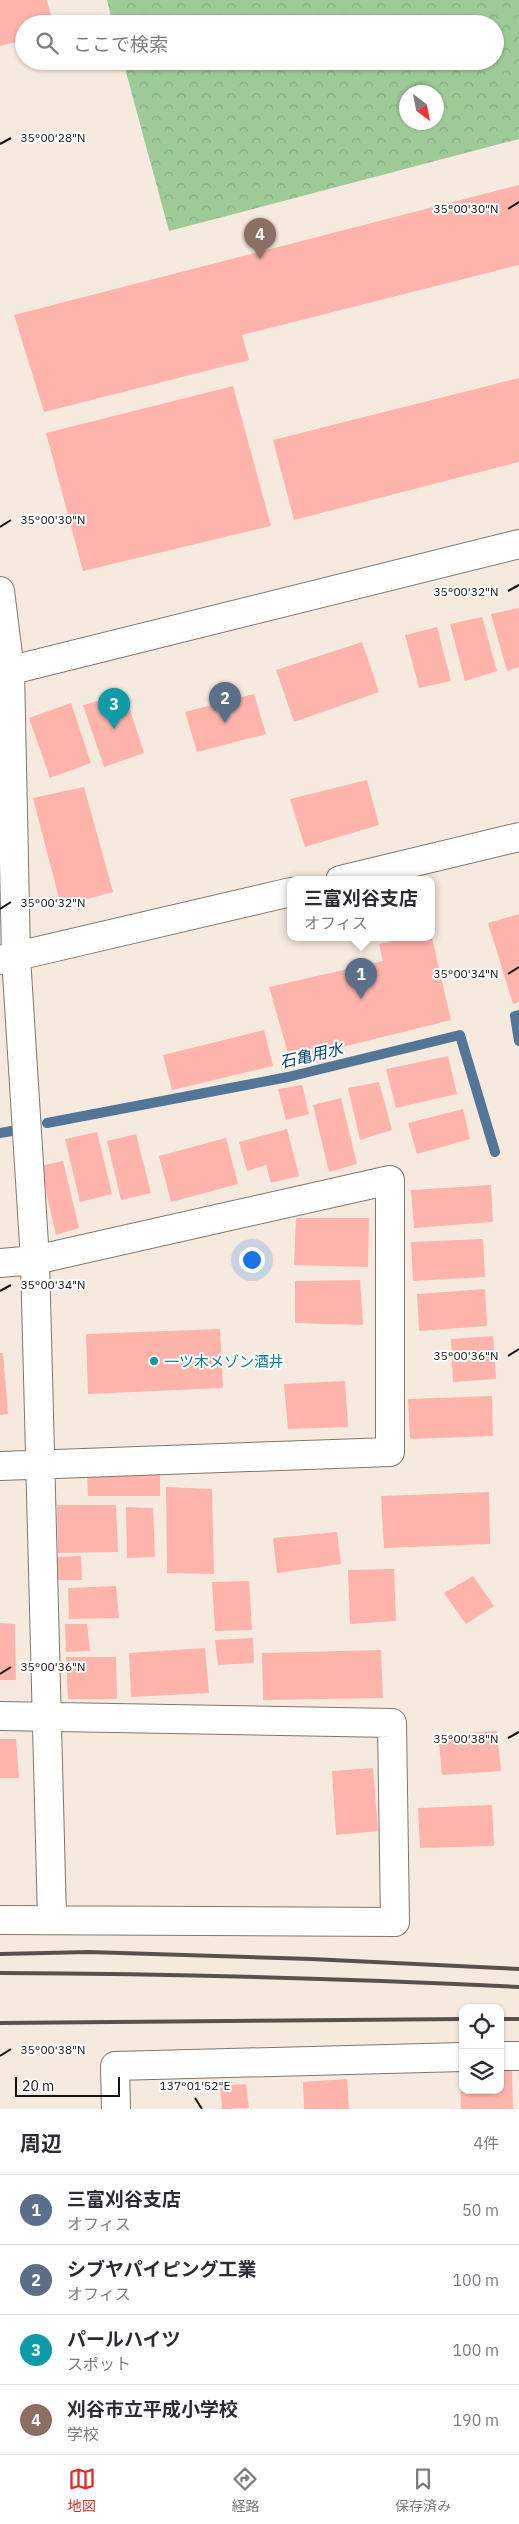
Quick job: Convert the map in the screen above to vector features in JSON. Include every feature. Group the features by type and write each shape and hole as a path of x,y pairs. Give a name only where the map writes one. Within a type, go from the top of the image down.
{"street":[{"path":"5,672 519,544"},
{"path":"0,591 5,672 8,958 35,1260 52,1919"},
{"path":"357,876 519,837"},
{"path":"8,958 287,893"},
{"path":"0,1263 35,1260 390,1180 390,1452 0,1466"},
{"path":"0,1716 392,1723 395,1922 0,1920"},
{"path":"504,2056 519,2056"},
{"path":"116,2109 115,2066 459,2057"}],"green space":[{"path":"107,0 519,0 519,139 169,231 125,70 504,70 504,15 111,15"}],"building":[{"path":"0,0 47,0 51,15 15,15 15,42 0,46"},
{"path":"519,185 519,265 242,335 249,360 44,412 14,315"},
{"path":"519,378 519,462 294,520 273,440"},
{"path":"233,386 271,526 83,571 46,433"},
{"path":"519,608 519,667 507,671 491,614"},
{"path":"482,617 497,671 465,681 450,624"},
{"path":"437,627 451,681 419,688 405,635"},
{"path":"362,642 379,692 294,722 276,670"},
{"path":"125,694 144,753 104,767 83,705"},
{"path":"254,694 266,734 197,752 185,712"},
{"path":"71,703 91,763 50,778 29,718"},
{"path":"367,780 379,825 305,847 290,799"},
{"path":"84,787 113,892 61,906 33,798"},
{"path":"519,914 519,1002 513,1004 488,923"},
{"path":"393,941 433,941 451,1020 290,1060 269,987 383,961 379,944"},
{"path":"264,1030 273,1066 172,1090 163,1055"},
{"path":"448,1056 457,1094 396,1108 386,1069"},
{"path":"379,1082 392,1130 360,1140 348,1088"},
{"path":"302,1085 309,1114 286,1120 278,1089"},
{"path":"341,1098 357,1164 329,1172 313,1105"},
{"path":"463,1109 470,1139 417,1154 408,1123"},
{"path":"287,1129 299,1176 271,1183 266,1165 247,1171 239,1142"},
{"path":"97,1132 112,1194 80,1202 65,1139"},
{"path":"136,1134 151,1193 121,1200 107,1141"},
{"path":"226,1138 238,1184 171,1202 159,1156"},
{"path":"63,1161 79,1228 56,1235 40,1166"},
{"path":"491,1185 493,1222 414,1228 411,1190"},
{"path":"296,1218 369,1218 368,1267 294,1265"},
{"path":"483,1239 485,1277 413,1281 411,1242"},
{"path":"360,1280 363,1325 295,1323 295,1281"},
{"path":"485,1289 487,1326 419,1331 417,1294"},
{"name":"一ツ木メゾン酒井","path":"220,1329 223,1388 88,1394 86,1334"},
{"path":"493,1336 496,1379 453,1382 451,1339"},
{"path":"0,1353 3,1353 8,1414 0,1415"},
{"path":"345,1381 348,1427 288,1429 284,1384"},
{"path":"492,1396 493,1436 410,1439 408,1399"},
{"path":"87,1473 160,1473 160,1496 88,1496"},
{"path":"166,1487 212,1489 214,1574 167,1573"},
{"path":"489,1492 490,1544 384,1548 381,1496"},
{"path":"57,1505 116,1505 118,1552 58,1553"},
{"path":"126,1507 153,1508 155,1557 127,1558"},
{"path":"337,1532 341,1564 277,1573 273,1538"},
{"path":"81,1556 82,1580 54,1580 53,1557"},
{"path":"394,1569 396,1621 350,1624 348,1570"},
{"path":"473,1576 494,1606 466,1624 444,1593"},
{"path":"249,1581 252,1630 215,1631 212,1582"},
{"path":"116,1586 119,1618 69,1619 68,1588"},
{"path":"0,1623 15,1624 16,1680 0,1680"},
{"path":"65,1624 87,1624 90,1651 66,1652"},
{"path":"253,1638 254,1663 218,1665 215,1640"},
{"path":"205,1648 209,1693 131,1697 129,1653"},
{"path":"381,1650 383,1698 263,1700 262,1653"},
{"path":"66,1657 116,1657 117,1699 68,1699"},
{"path":"497,1731 501,1771 442,1775 438,1735"},
{"path":"0,1739 16,1739 19,1778 0,1778"},
{"path":"373,1768 378,1831 336,1835 332,1771"},
{"path":"492,1805 494,1846 420,1848 418,1808"},
{"path":"504,2071 512,2071 513,2109 461,2109 461,2094 504,2094"},
{"path":"347,2079 349,2109 304,2109 303,2082"},
{"path":"246,2084 249,2108 222,2109 220,2086"}],"waterway":[{"path":"519,1015 515,1016 519,1041"},
{"name":"石亀用水","path":"47,1123 288,1077 460,1035 495,1152"},
{"name":"石亀用水","path":"0,1133 12,1131"}],"railway":[{"path":"0,1954 89,1952 311,1959 519,1969"},
{"path":"0,1973 260,1977 519,1987"},
{"path":"0,2023 459,2019"},
{"path":"504,2019 519,2019"}],"place":[{"name":"刈谷市立平成小学校","path":"260,259"},
{"name":"シブヤパイピング工業","path":"225,723"},
{"name":"パールハイツ","path":"114,729"},
{"name":"三富刈谷支店","path":"361,999"},
{"name":"一ツ木メゾン酒井","path":"154,1361"}]}
